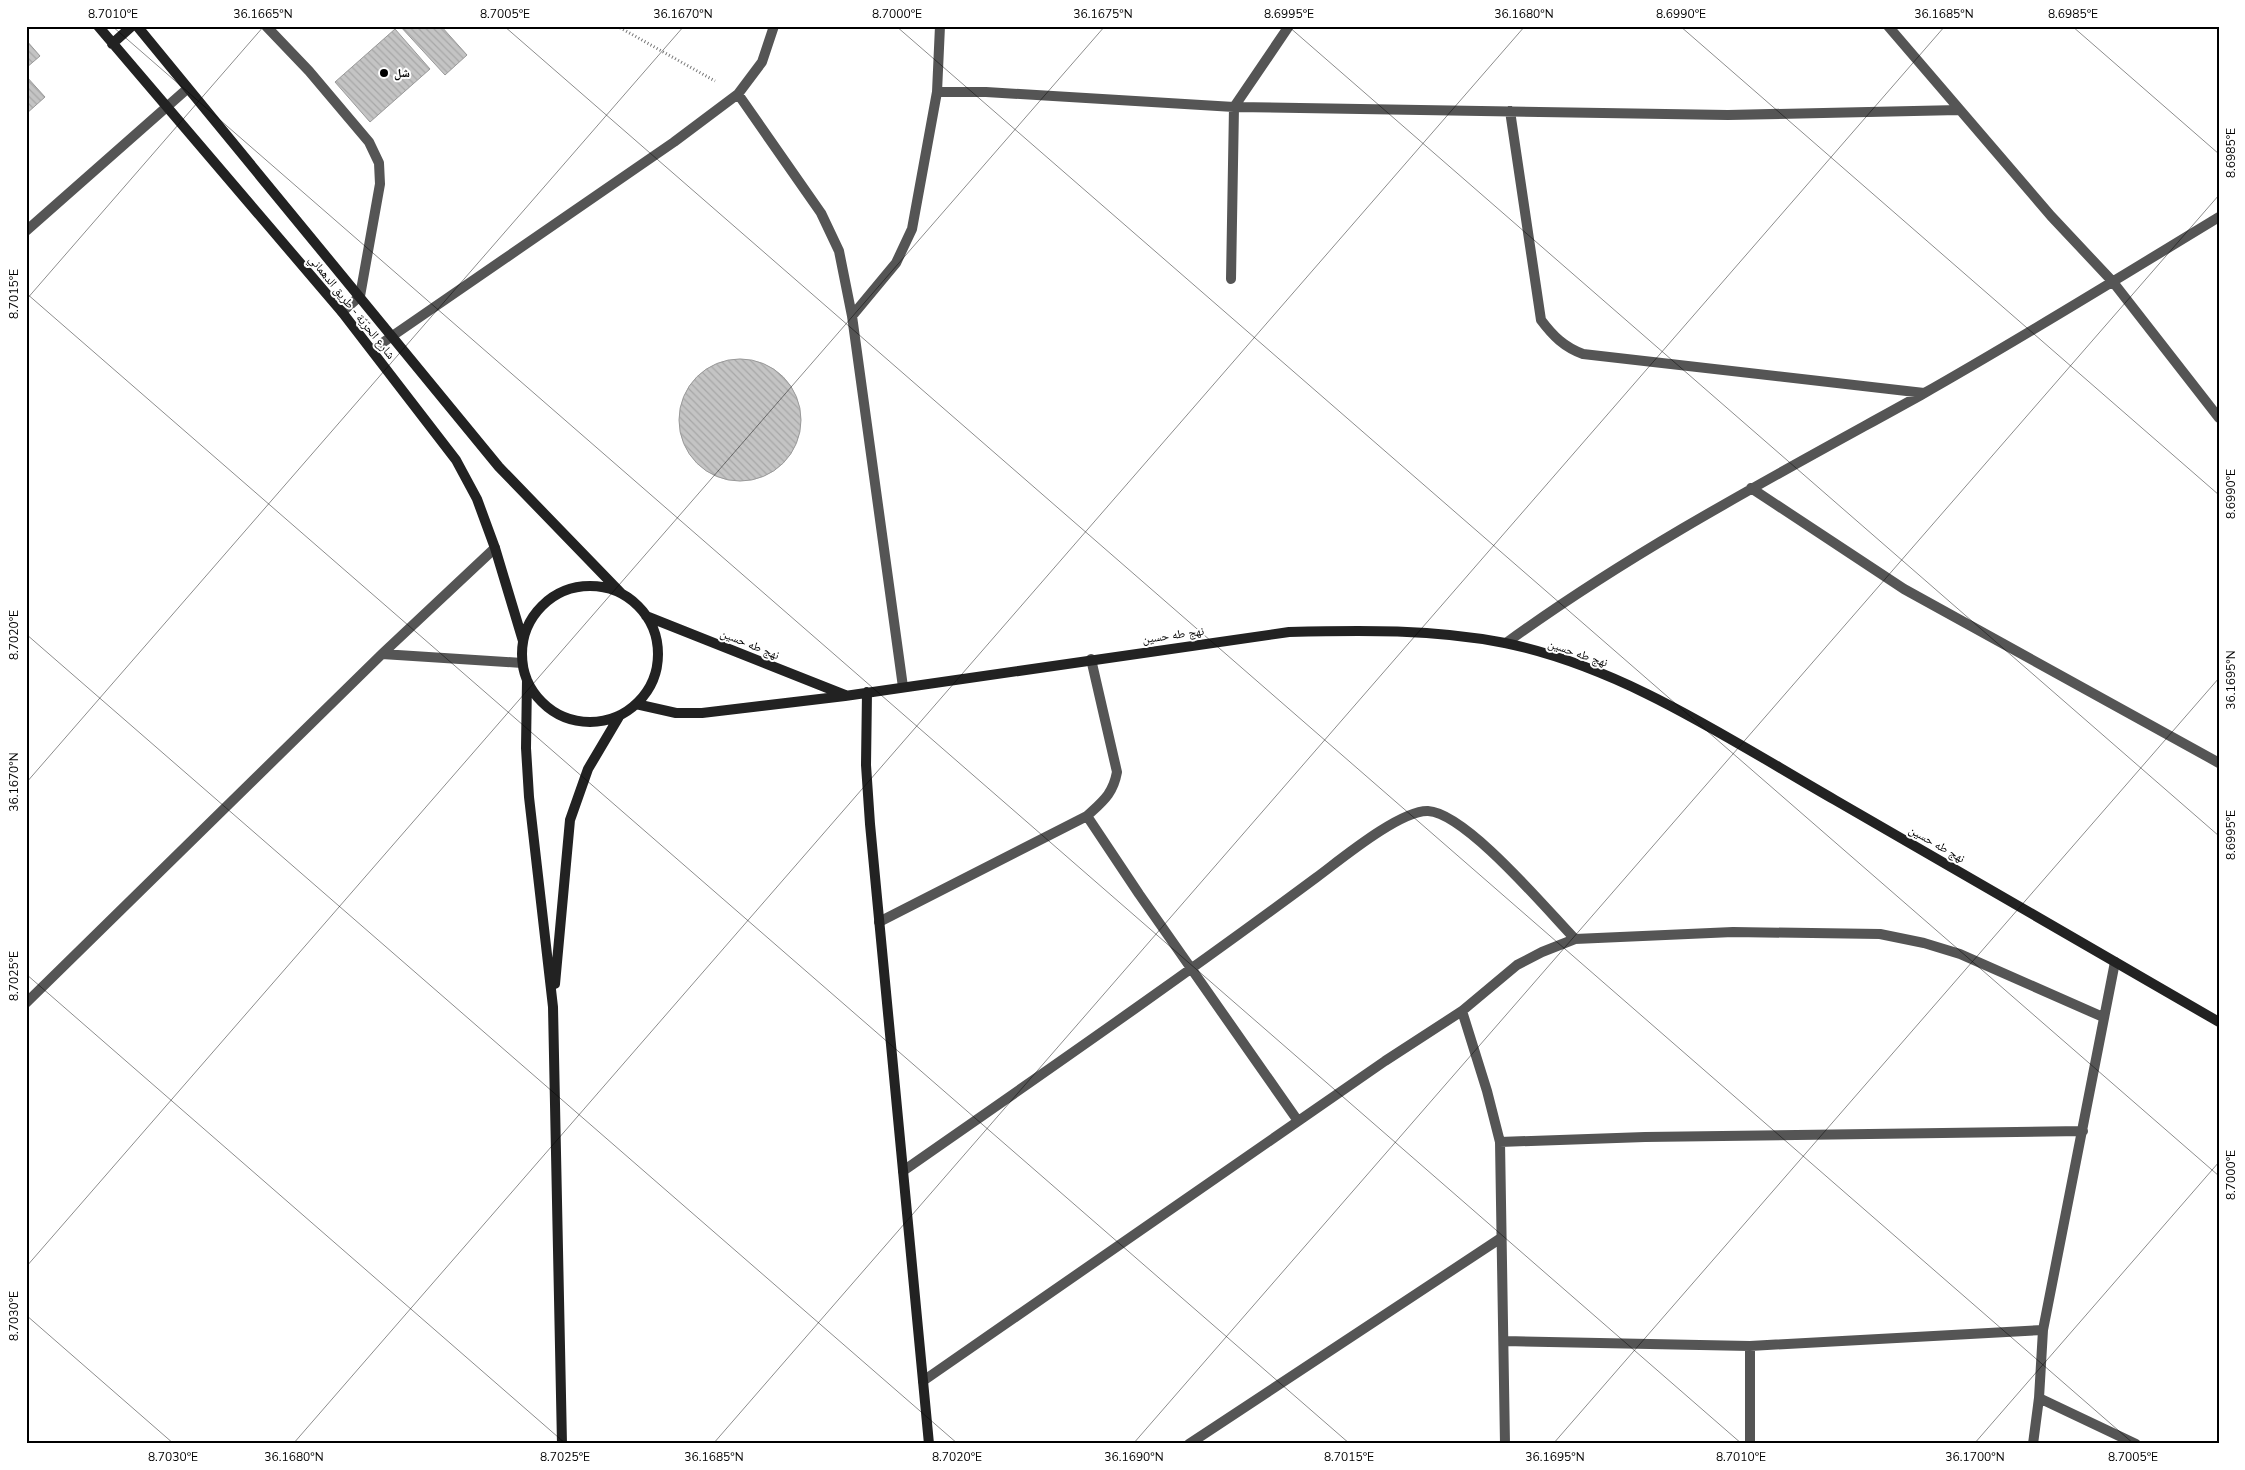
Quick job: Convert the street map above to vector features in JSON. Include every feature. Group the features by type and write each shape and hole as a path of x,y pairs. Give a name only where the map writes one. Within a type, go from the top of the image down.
{"main road":[{"name":"شارع الحرّيّة - طريق الدهماني","path":"98,26 342,312 456,460 477,500 495,548 523,641"},
{"path":"112,44 132,26"},
{"name":"شارع الحرّيّة - طريق الدهماني","path":"137,26 187,89 393,335 499,467 621,593"},
{"path":"580,586 601,587 621,593 635,603 646,616 654,633 658,652 656,672 648,689 636,704 620,715 598,722 576,721 556,714 539,700 527,680 522,663 523,641 530,621 543,604 560,593 580,586"},
{"name":"نهج طه حسين","path":"646,616 846,696"},
{"name":"نهج طه حسين","path":"636,704 676,713 702,714 846,696 1091,659 1289,632 1354,630 1429,632 1506,644 1588,668 1641,690 1744,747 2219,1022"},
{"path":"527,680 526,748 529,797 553,1007 562,1444"},
{"path":"867,692 866,765 879,922 929,1444"},
{"path":"553,1007 570,820 588,769 620,715"}],"street":[{"path":"266,26 309,71 368,142 379,163 380,184 360,296 342,312"},
{"path":"372,350 674,142 738,94 762,62 774,26"},
{"path":"852,316 896,263 912,229 937,92 940,26"},
{"path":"1231,279 1234,107 1289,26"},
{"path":"1888,26 2051,216 2113,282 2219,418"},
{"path":"26,231 187,89"},
{"path":"937,92 996,92 1234,107 1510,112 1728,115 1959,110"},
{"path":"738,94 821,213 839,251 852,316 903,687"},
{"path":"1510,112 1541,320 1552,335 1569,349 1584,354 1924,393"},
{"path":"1506,644 1616,567 1751,488 1924,393 2113,282 2219,217"},
{"path":"1751,488 1904,589 2219,763"},
{"path":"26,1003 382,654 495,548"},
{"path":"382,654 522,663"},
{"path":"879,922 1087,816 1114,788 1117,772 1091,659"},
{"path":"903,1171 1192,970 1360,845 1395,822 1427,811 1447,816 1475,838 1514,874 1575,939"},
{"path":"1087,816 1298,1121"},
{"path":"922,1382 1298,1121 1462,1011 1517,965 1542,952 1575,939 1733,932 1880,934 1924,943 1960,954 2103,1017"},
{"path":"2033,1444 2039,1398 2043,1330 2115,962"},
{"path":"1462,1011 1487,1091 1500,1142 1500,1238 1505,1444"},
{"path":"1500,1142 1645,1137 2083,1131"},
{"path":"1189,1444 1500,1238"},
{"path":"1504,1342 1750,1346 2043,1330"},
{"path":"1750,1346 1750,1444"},
{"path":"2039,1398 2136,1444"}],"path":[{"path":"617,26 738,94"}],"building":[{"path":"400,26 441,26 467,55 445,75"},
{"path":"395,29 430,69 370,122 335,82"},
{"path":"26,40 40,56 26,68"},
{"path":"26,76 45,97 26,114"},
{"path":"740,359 752,360 763,364 774,369 783,377 791,386 796,397 800,408 800,432 796,443 791,454 783,463 774,471 763,476 752,480 740,481 728,480 717,476 706,471 697,463 689,454 684,443 680,432 679,420 680,408 684,397 689,386 697,377 706,369 717,364 728,360"}],"place":[{"name":"شل","path":"384,73"}]}
